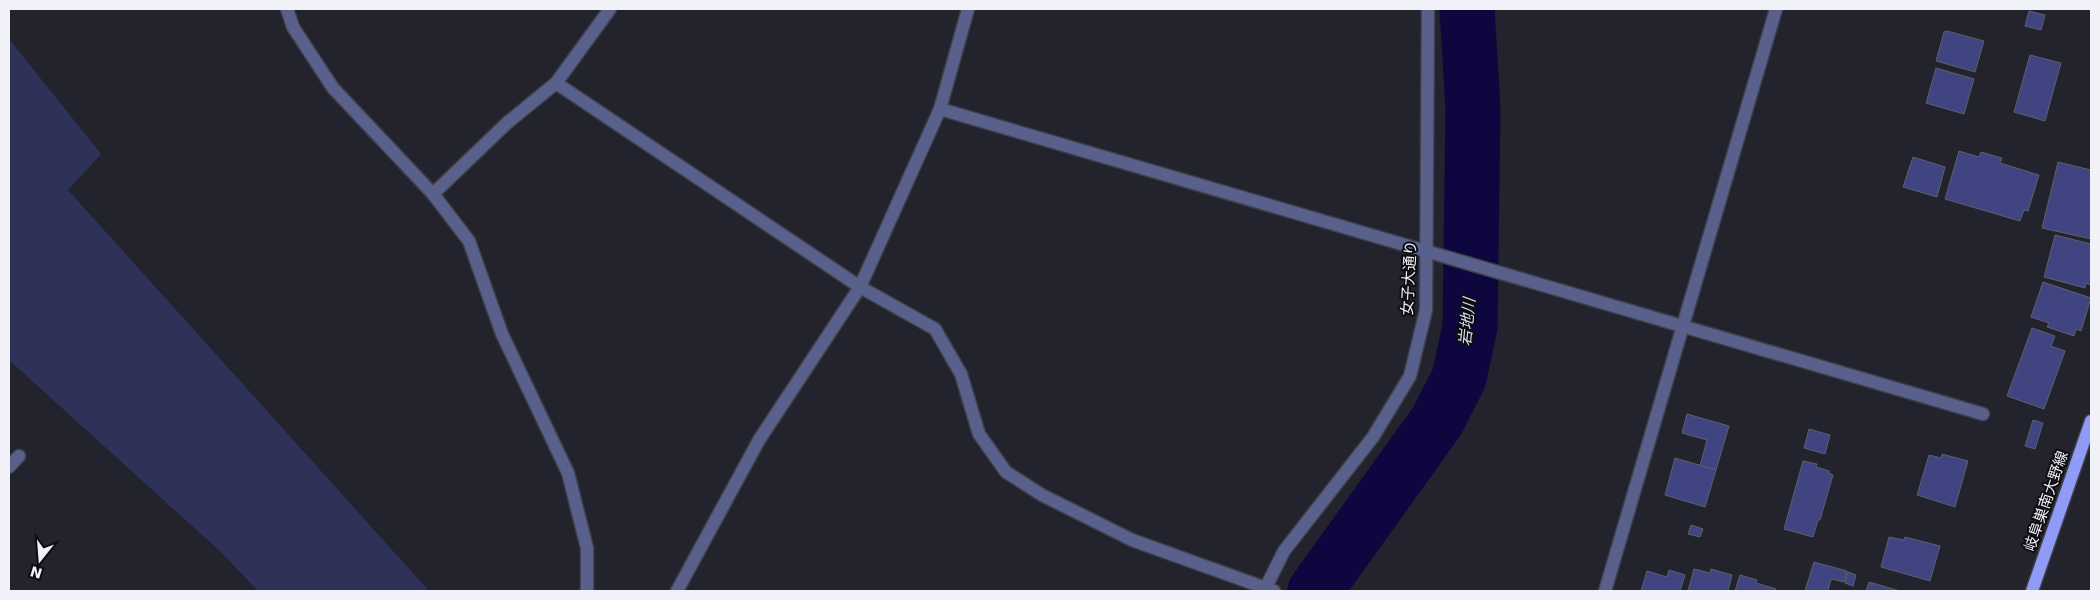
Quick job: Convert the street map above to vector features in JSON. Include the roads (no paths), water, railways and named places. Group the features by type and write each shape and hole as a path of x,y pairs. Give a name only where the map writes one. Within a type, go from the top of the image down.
{"main road":[{"name":"岐阜巣南大野線","path":"2032,591 2091,421"}],"street":[{"path":"287,9 293,27 333,88 433,194 468,241 502,334 568,474 587,548 587,591"},
{"path":"433,194 507,122 556,83 610,9"},
{"path":"676,591 759,440 860,287 940,109 968,9"},
{"name":"女子大通り","path":"1268,590 1284,551 1373,437 1410,376 1426,310 1428,9"},
{"path":"1604,591 1776,9"},
{"path":"556,83 860,287 935,329 961,374 979,434 1006,472 1042,495 1132,540 1268,590"},
{"path":"940,109 1983,414"},
{"path":"9,468 20,456"}],"waterway":[{"name":"岩地川","path":"1315,591 1437,421 1459,378 1470,327 1473,108 1467,9"}]}
